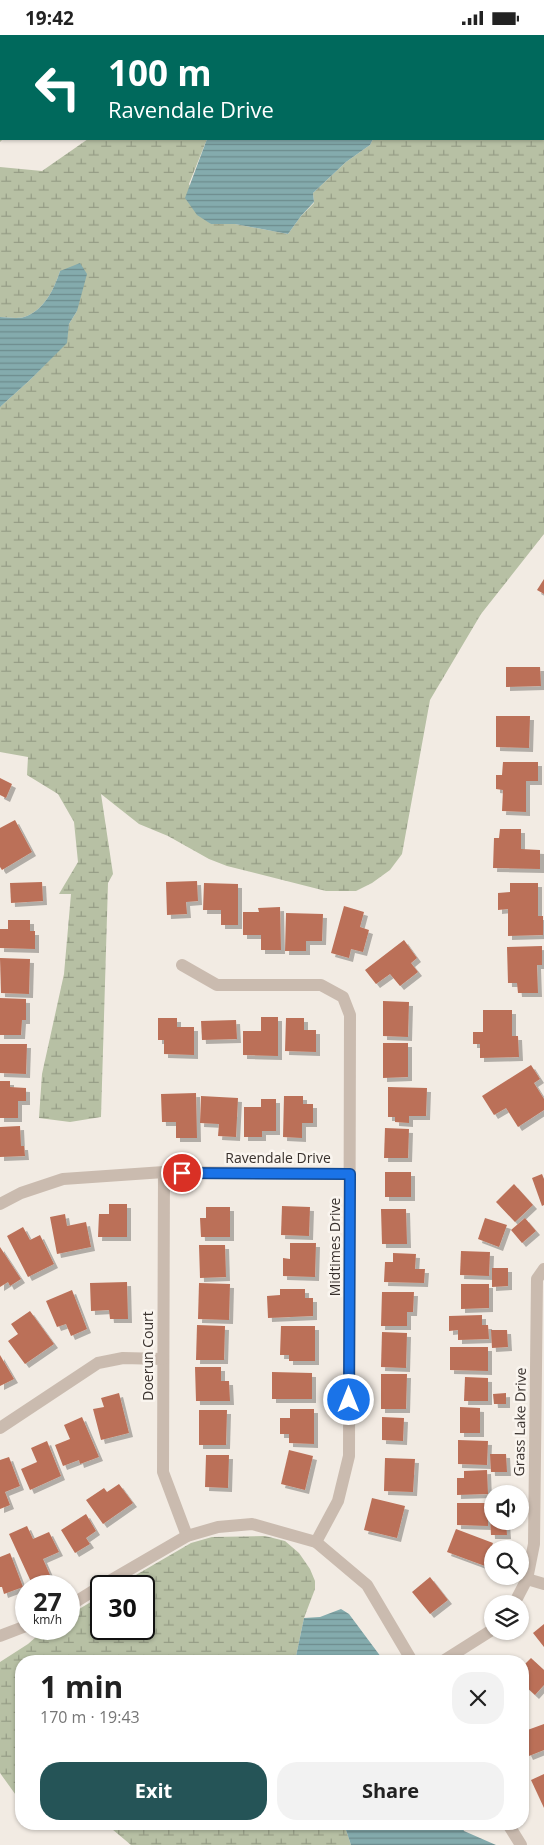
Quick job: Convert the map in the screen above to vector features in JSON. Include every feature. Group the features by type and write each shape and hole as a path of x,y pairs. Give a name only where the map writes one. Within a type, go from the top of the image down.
{"street":[{"name":"Midtimes Drive","path":"182,965 217,985 321,985 343,997 350,1015 349,1456 338,1501 316,1542"},
{"name":"Ravendale Drive","path":"0,1204 21,1193 63,1179 164,1173 350,1174"},
{"name":"Doerun Court","path":"164,1173 163,1472 187,1536"},
{"name":"Grass Lake Drive","path":"529,1566 534,1544 537,1279 544,1269"},
{"path":"0,1429 98,1363 123,1358 163,1359"},
{"path":"120,1575 187,1536 218,1527 252,1524 316,1542 367,1585 408,1655"},
{"path":"529,1580 544,1583"},
{"path":"0,1637 15,1631"},
{"path":"454,1655 484,1637"},
{"path":"512,1830 521,1845"}],"green space":[{"path":"87,140 207,140 189,184 211,224 235,224 288,234 301,216 314,203 313,193 346,162 370,145 372,140 544,140 544,534 481,614 430,700 402,854 390,870 372,883 356,891 326,891 227,866 209,859 168,836 139,824 101,794 113,874 108,883 101,1117 70,1122 39,1118 42,1074 64,974 71,894 59,894 78,862 74,822 58,794 27,775 28,757 0,752 0,407 30,380 66,343 69,324 77,311 60,271 47,299 37,310 21,318 0,317 0,167 42,171"},
{"path":"265,1536 285,1541 299,1553 310,1569 315,1581 315,1589 304,1618 296,1655 15,1655 15,1794 0,1773 0,1662 33,1640 80,1640 80,1608 90,1603 90,1640 155,1640 155,1575 136,1575 191,1543 212,1537"},
{"path":"113,1830 346,1830 351,1845 131,1845"}],"water":[{"path":"207,140 372,140 370,145 346,162 313,193 314,202 288,234 235,224 211,224 197,215 185,198"},
{"path":"80,263 87,274 77,311 69,324 67,343 0,407 0,317 21,318 37,310 47,299 60,271"},
{"path":"341,1609 349,1614 380,1655 296,1655 304,1618 320,1617"},
{"path":"346,1830 464,1830 496,1845 351,1845"}],"building":[{"path":"544,579 544,594 537,590"},
{"path":"506,667 540,667 541,686 506,687"},
{"path":"496,716 530,716 529,748 496,747"},
{"path":"503,762 538,762 538,781 526,781 526,812 502,811 503,790 496,789 496,775 502,775"},
{"path":"0,778 12,784 6,798 0,795"},
{"path":"15,820 32,852 2,870 0,867 0,828"},
{"path":"500,829 521,829 521,849 540,850 540,869 493,868 494,838 499,838"},
{"path":"197,881 198,901 186,902 187,914 167,915 166,882"},
{"path":"42,882 43,901 11,903 10,883"},
{"path":"204,883 238,884 238,925 221,925 221,910 203,910"},
{"path":"510,883 538,883 538,916 543,916 543,935 508,936 508,909 498,910 498,893 510,892"},
{"path":"344,906 364,912 360,927 369,930 363,952 351,949 349,958 331,953"},
{"path":"280,907 281,950 261,950 261,935 243,935 243,912 259,912 258,908"},
{"path":"286,913 323,914 322,941 306,941 306,951 285,951"},
{"path":"8,920 30,920 30,931 35,931 35,949 0,948 0,929 8,929"},
{"path":"404,940 417,958 411,963 418,972 400,986 390,974 376,984 365,970"},
{"path":"542,946 542,965 537,965 538,993 518,993 517,983 508,983 507,947"},
{"path":"0,958 30,959 29,994 1,993"},
{"path":"0,998 26,999 26,1020 22,1020 21,1035 0,1035"},
{"path":"383,1001 409,1002 408,1037 383,1036"},
{"path":"483,1010 512,1010 512,1036 518,1036 519,1057 480,1058 480,1044 473,1044 473,1032 483,1032"},
{"path":"261,1017 278,1017 278,1056 243,1055 243,1031 261,1031"},
{"path":"158,1018 177,1018 177,1027 194,1027 194,1055 164,1054 164,1040 158,1040"},
{"path":"286,1018 304,1018 304,1030 316,1030 316,1052 285,1051"},
{"path":"236,1020 237,1039 202,1040 201,1021"},
{"path":"383,1043 408,1043 408,1077 383,1078"},
{"path":"0,1044 27,1044 26,1074 0,1073"},
{"path":"531,1065 540,1079 534,1083 544,1099 544,1110 518,1127 506,1108 494,1115 482,1096"},
{"path":"0,1081 10,1081 10,1087 26,1088 26,1101 18,1101 18,1118 0,1118"},
{"path":"388,1087 427,1088 426,1116 409,1116 409,1123 395,1122 395,1117 388,1117"},
{"path":"196,1093 197,1138 176,1138 176,1122 162,1122 161,1094"},
{"path":"201,1096 238,1098 236,1137 218,1136 219,1124 200,1123"},
{"path":"284,1096 303,1096 303,1104 313,1104 313,1123 302,1123 302,1138 283,1137"},
{"path":"261,1099 276,1099 276,1131 262,1131 262,1137 244,1137 244,1107 261,1107"},
{"path":"20,1126 21,1146 24,1146 25,1156 0,1157 0,1127"},
{"path":"385,1128 409,1129 408,1158 384,1158"},
{"path":"385,1172 411,1172 411,1197 385,1197"},
{"path":"542,1174 544,1179 544,1205 542,1206 532,1178"},
{"path":"514,1184 533,1205 515,1222 496,1202"},
{"path":"109,1204 127,1204 127,1237 98,1237 99,1214 109,1214"},
{"path":"282,1206 310,1207 309,1236 281,1235"},
{"path":"206,1207 230,1207 230,1237 201,1237 200,1218 206,1218"},
{"path":"381,1209 406,1209 407,1244 382,1244"},
{"path":"65,1214 67,1226 86,1222 91,1247 57,1254 50,1217"},
{"path":"485,1218 507,1225 499,1247 478,1239"},
{"path":"525,1218 536,1231 522,1243 511,1230"},
{"path":"23,1227 30,1240 40,1235 54,1264 28,1277 7,1236"},
{"path":"290,1243 316,1243 315,1277 283,1276 283,1258 290,1259"},
{"path":"199,1245 225,1245 226,1277 200,1278"},
{"path":"0,1247 21,1279 10,1286 8,1282 0,1287"},
{"path":"461,1251 490,1252 489,1276 460,1275"},
{"path":"393,1253 416,1254 415,1269 425,1269 424,1283 384,1282 385,1262 393,1262"},
{"path":"492,1268 508,1268 508,1286 492,1287"},
{"path":"127,1282 128,1319 110,1319 109,1310 91,1311 90,1283"},
{"path":"199,1283 230,1284 229,1320 198,1319"},
{"path":"461,1284 489,1284 489,1308 461,1309"},
{"path":"280,1289 305,1289 305,1298 313,1298 313,1316 268,1318 267,1296 280,1295"},
{"path":"72,1290 87,1329 71,1336 66,1324 57,1327 46,1301"},
{"path":"382,1292 414,1292 413,1312 407,1312 407,1326 381,1326"},
{"path":"30,1311 54,1344 25,1364 8,1341 18,1334 11,1324"},
{"path":"482,1315 482,1325 488,1325 489,1339 458,1340 458,1330 449,1331 449,1316"},
{"path":"197,1325 225,1326 224,1360 196,1360"},
{"path":"281,1326 315,1326 315,1361 289,1361 289,1355 280,1355"},
{"path":"491,1330 507,1330 508,1347 492,1348"},
{"path":"382,1332 407,1333 406,1368 381,1367"},
{"path":"450,1347 488,1347 488,1371 450,1370"},
{"path":"0,1355 14,1379 0,1386"},
{"path":"195,1367 221,1367 221,1381 229,1381 230,1401 196,1401"},
{"path":"272,1372 312,1373 312,1399 272,1399"},
{"path":"381,1374 407,1374 406,1409 381,1409"},
{"path":"465,1377 488,1378 488,1401 464,1401"},
{"path":"119,1393 129,1433 101,1440 93,1409 104,1407 101,1398"},
{"path":"506,1393 506,1404 494,1404 493,1394"},
{"path":"460,1407 480,1408 480,1433 460,1433"},
{"path":"290,1409 314,1409 314,1444 289,1443 289,1434 280,1434 280,1418 290,1418"},
{"path":"199,1410 227,1410 226,1445 199,1445"},
{"path":"82,1417 99,1457 80,1464 79,1460 63,1466 55,1445 70,1439 64,1425"},
{"path":"382,1417 404,1418 403,1441 382,1440"},
{"path":"458,1440 488,1441 487,1465 458,1464"},
{"path":"47,1441 61,1476 30,1490 21,1469 37,1462 31,1448"},
{"path":"289,1450 313,1456 305,1490 281,1484"},
{"path":"490,1454 506,1454 507,1472 491,1472"},
{"path":"206,1455 229,1455 228,1488 205,1487"},
{"path":"9,1457 20,1486 5,1492 10,1505 0,1509 0,1460"},
{"path":"385,1458 415,1459 413,1492 384,1491"},
{"path":"487,1470 488,1485 484,1485 484,1494 457,1495 457,1478 464,1478 464,1471"},
{"path":"119,1484 133,1503 103,1524 86,1500 104,1488 107,1492"},
{"path":"372,1498 405,1506 397,1538 364,1530"},
{"path":"457,1503 484,1503 484,1526 457,1525"},
{"path":"86,1514 96,1531 86,1538 90,1544 75,1553 61,1530"},
{"path":"27,1526 33,1539 49,1532 59,1552 43,1559 50,1575 28,1575 9,1534"},
{"path":"456,1529 485,1540 484,1566 447,1552"},
{"path":"491,1530 507,1530 507,1535 491,1535"},
{"path":"10,1553 18,1575 15,1575 15,1590 4,1594 2,1587 0,1587 0,1557"},
{"path":"430,1577 448,1600 430,1614 412,1592"},
{"path":"544,1624 544,1647 533,1633"},
{"path":"531,1658 544,1670 544,1685 535,1695 529,1689 529,1660"},
{"path":"544,1724 544,1750 529,1756 529,1729"},
{"path":"544,1774 544,1808 531,1780"}],"route":[{"path":"182,1173 350,1174 349,1400"}]}
